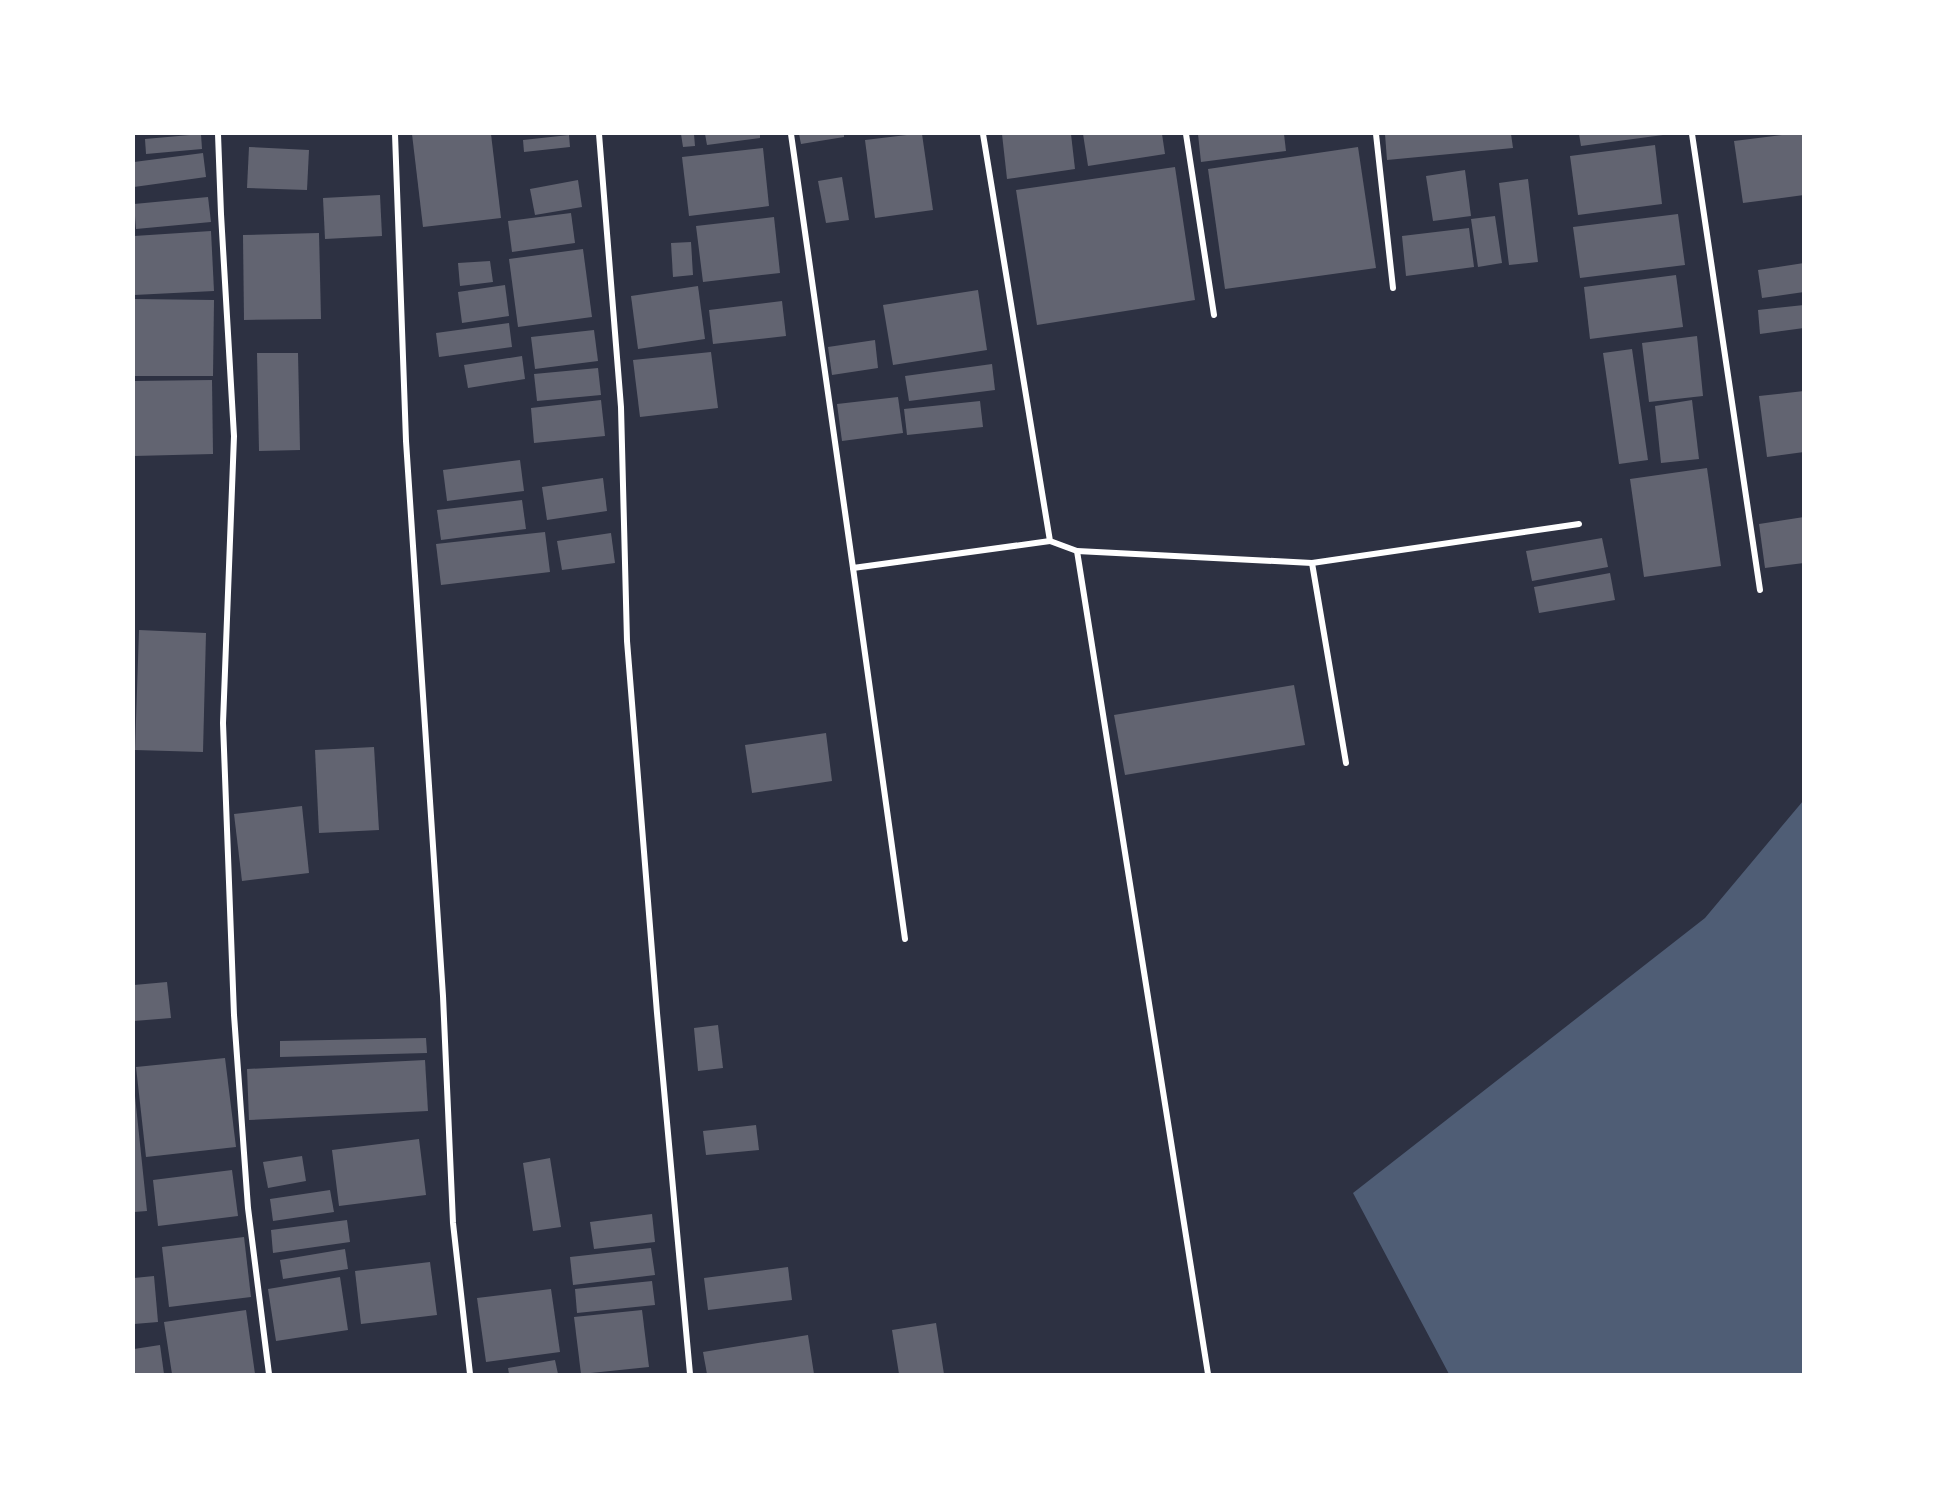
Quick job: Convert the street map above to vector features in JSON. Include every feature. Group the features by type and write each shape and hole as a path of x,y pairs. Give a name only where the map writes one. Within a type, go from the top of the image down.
{"street":[{"path":"218,134 234,436 223,723 234,1015 248,1208 269,1374"},
{"path":"395,134 406,441 443,996 453,1223 470,1374"},
{"path":"599,134 621,407 627,641 656,1001 690,1374"},
{"path":"791,134 905,939"},
{"path":"982,134 1050,541"},
{"path":"1186,134 1214,315"},
{"path":"1376,134 1393,288"},
{"path":"1692,134 1760,590"},
{"path":"853,568 1050,541 1077,550 1312,563 1579,524"},
{"path":"1077,550 1208,1374"},
{"path":"1312,563 1346,763"}],"water":[{"path":"1803,801 1803,1374 1449,1374 1353,1193 1705,918"}],"building":[{"path":"201,134 202,149 146,154 145,139"},
{"path":"412,134 491,134 501,218 423,227"},
{"path":"681,134 694,134 695,146 683,147"},
{"path":"705,134 760,134 760,138 707,145"},
{"path":"799,134 844,134 844,137 801,144"},
{"path":"922,134 933,210 875,218 865,140"},
{"path":"1002,134 1071,134 1075,169 1007,179"},
{"path":"1083,134 1162,134 1165,154 1088,166"},
{"path":"1198,134 1284,134 1286,151 1201,162"},
{"path":"1385,134 1511,134 1513,148 1387,160"},
{"path":"1579,134 1663,134 1663,135 1581,146"},
{"path":"1804,134 1804,195 1743,203 1734,141"},
{"path":"569,135 570,147 524,152 523,140"},
{"path":"1655,145 1662,204 1578,215 1570,156"},
{"path":"249,147 309,150 307,190 247,188"},
{"path":"1358,147 1376,268 1225,289 1208,169"},
{"path":"763,148 769,206 689,216 682,157"},
{"path":"203,153 206,177 134,187 134,162"},
{"path":"1175,167 1195,300 1037,325 1016,190"},
{"path":"1465,170 1471,216 1433,221 1426,176"},
{"path":"842,177 849,220 826,223 818,181"},
{"path":"1528,179 1538,262 1509,265 1499,183"},
{"path":"578,180 582,207 535,215 530,189"},
{"path":"380,195 382,236 325,239 323,198"},
{"path":"208,197 211,222 136,229 134,204"},
{"path":"571,213 575,243 512,252 508,221"},
{"path":"1678,214 1685,265 1580,278 1573,227"},
{"path":"1495,216 1502,263 1478,267 1471,219"},
{"path":"774,217 780,273 703,282 696,226"},
{"path":"1469,228 1474,267 1406,276 1402,236"},
{"path":"211,231 214,291 134,295 134,236"},
{"path":"319,233 321,319 244,320 243,235"},
{"path":"691,242 693,275 673,277 671,243"},
{"path":"583,249 592,317 518,327 509,259"},
{"path":"490,261 493,282 460,286 458,263"},
{"path":"1804,263 1804,292 1762,298 1758,270"},
{"path":"1676,275 1683,327 1590,339 1584,287"},
{"path":"505,285 509,316 462,323 458,292"},
{"path":"698,286 705,339 638,349 631,296"},
{"path":"978,290 987,350 893,365 883,305"},
{"path":"134,299 214,300 213,376 134,376"},
{"path":"782,301 786,336 713,344 709,310"},
{"path":"1804,305 1804,328 1760,334 1758,310"},
{"path":"509,323 512,347 439,357 436,333"},
{"path":"594,330 598,361 535,369 531,337"},
{"path":"1697,336 1703,396 1649,402 1642,343"},
{"path":"875,340 878,368 832,375 828,347"},
{"path":"1632,349 1648,460 1619,464 1603,353"},
{"path":"711,352 718,408 640,417 633,360"},
{"path":"257,353 298,353 300,450 259,451"},
{"path":"522,356 525,379 468,388 464,365"},
{"path":"992,364 995,390 909,401 905,376"},
{"path":"598,368 601,395 537,401 534,374"},
{"path":"212,380 213,454 134,456 134,381"},
{"path":"1804,391 1804,452 1767,457 1759,396"},
{"path":"898,397 903,433 842,441 837,404"},
{"path":"601,400 605,436 534,443 531,408"},
{"path":"1692,400 1699,459 1661,463 1655,406"},
{"path":"980,401 983,427 907,435 904,409"},
{"path":"520,460 524,491 447,501 443,470"},
{"path":"1707,468 1721,566 1644,577 1630,479"},
{"path":"603,478 607,511 547,520 542,487"},
{"path":"522,500 526,529 441,540 437,510"},
{"path":"1804,517 1804,563 1765,568 1759,524"},
{"path":"545,532 550,572 441,585 436,544"},
{"path":"611,533 615,563 562,570 557,541"},
{"path":"1602,538 1608,567 1532,581 1526,551"},
{"path":"1610,573 1615,600 1539,613 1534,587"},
{"path":"139,630 206,633 203,752 135,750"},
{"path":"1294,685 1305,745 1125,775 1114,715"},
{"path":"826,733 832,781 752,793 745,745"},
{"path":"374,747 379,830 319,833 315,750"},
{"path":"302,806 309,873 242,881 234,814"},
{"path":"167,982 171,1018 134,1021 134,985"},
{"path":"718,1025 723,1068 698,1071 694,1028"},
{"path":"426,1038 427,1053 280,1057 280,1041"},
{"path":"225,1058 236,1147 146,1157 136,1067"},
{"path":"425,1060 428,1111 249,1120 247,1069"},
{"path":"134,1096 147,1211 134,1212"},
{"path":"756,1125 759,1150 706,1155 703,1131"},
{"path":"419,1139 426,1195 339,1206 332,1150"},
{"path":"302,1156 306,1181 268,1188 263,1162"},
{"path":"550,1158 561,1227 533,1231 523,1163"},
{"path":"232,1170 238,1216 158,1226 153,1180"},
{"path":"330,1190 334,1212 273,1221 270,1199"},
{"path":"652,1214 655,1242 594,1249 590,1222"},
{"path":"347,1220 350,1242 273,1253 271,1230"},
{"path":"244,1237 251,1297 169,1307 162,1247"},
{"path":"651,1248 655,1275 573,1285 570,1257"},
{"path":"345,1249 348,1269 283,1279 280,1260"},
{"path":"430,1262 437,1315 361,1324 355,1271"},
{"path":"788,1267 792,1300 708,1310 704,1278"},
{"path":"154,1276 158,1322 134,1324 134,1278"},
{"path":"340,1277 348,1330 276,1341 268,1289"},
{"path":"652,1281 655,1305 577,1313 575,1289"},
{"path":"551,1289 560,1352 486,1362 477,1298"},
{"path":"246,1310 255,1374 172,1374 164,1322"},
{"path":"642,1310 649,1367 581,1374 574,1317"},
{"path":"936,1323 944,1374 899,1374 892,1330"},
{"path":"808,1335 814,1374 707,1374 703,1352"},
{"path":"160,1345 164,1374 134,1374 134,1349"},
{"path":"555,1360 558,1374 509,1374 508,1368"}]}
